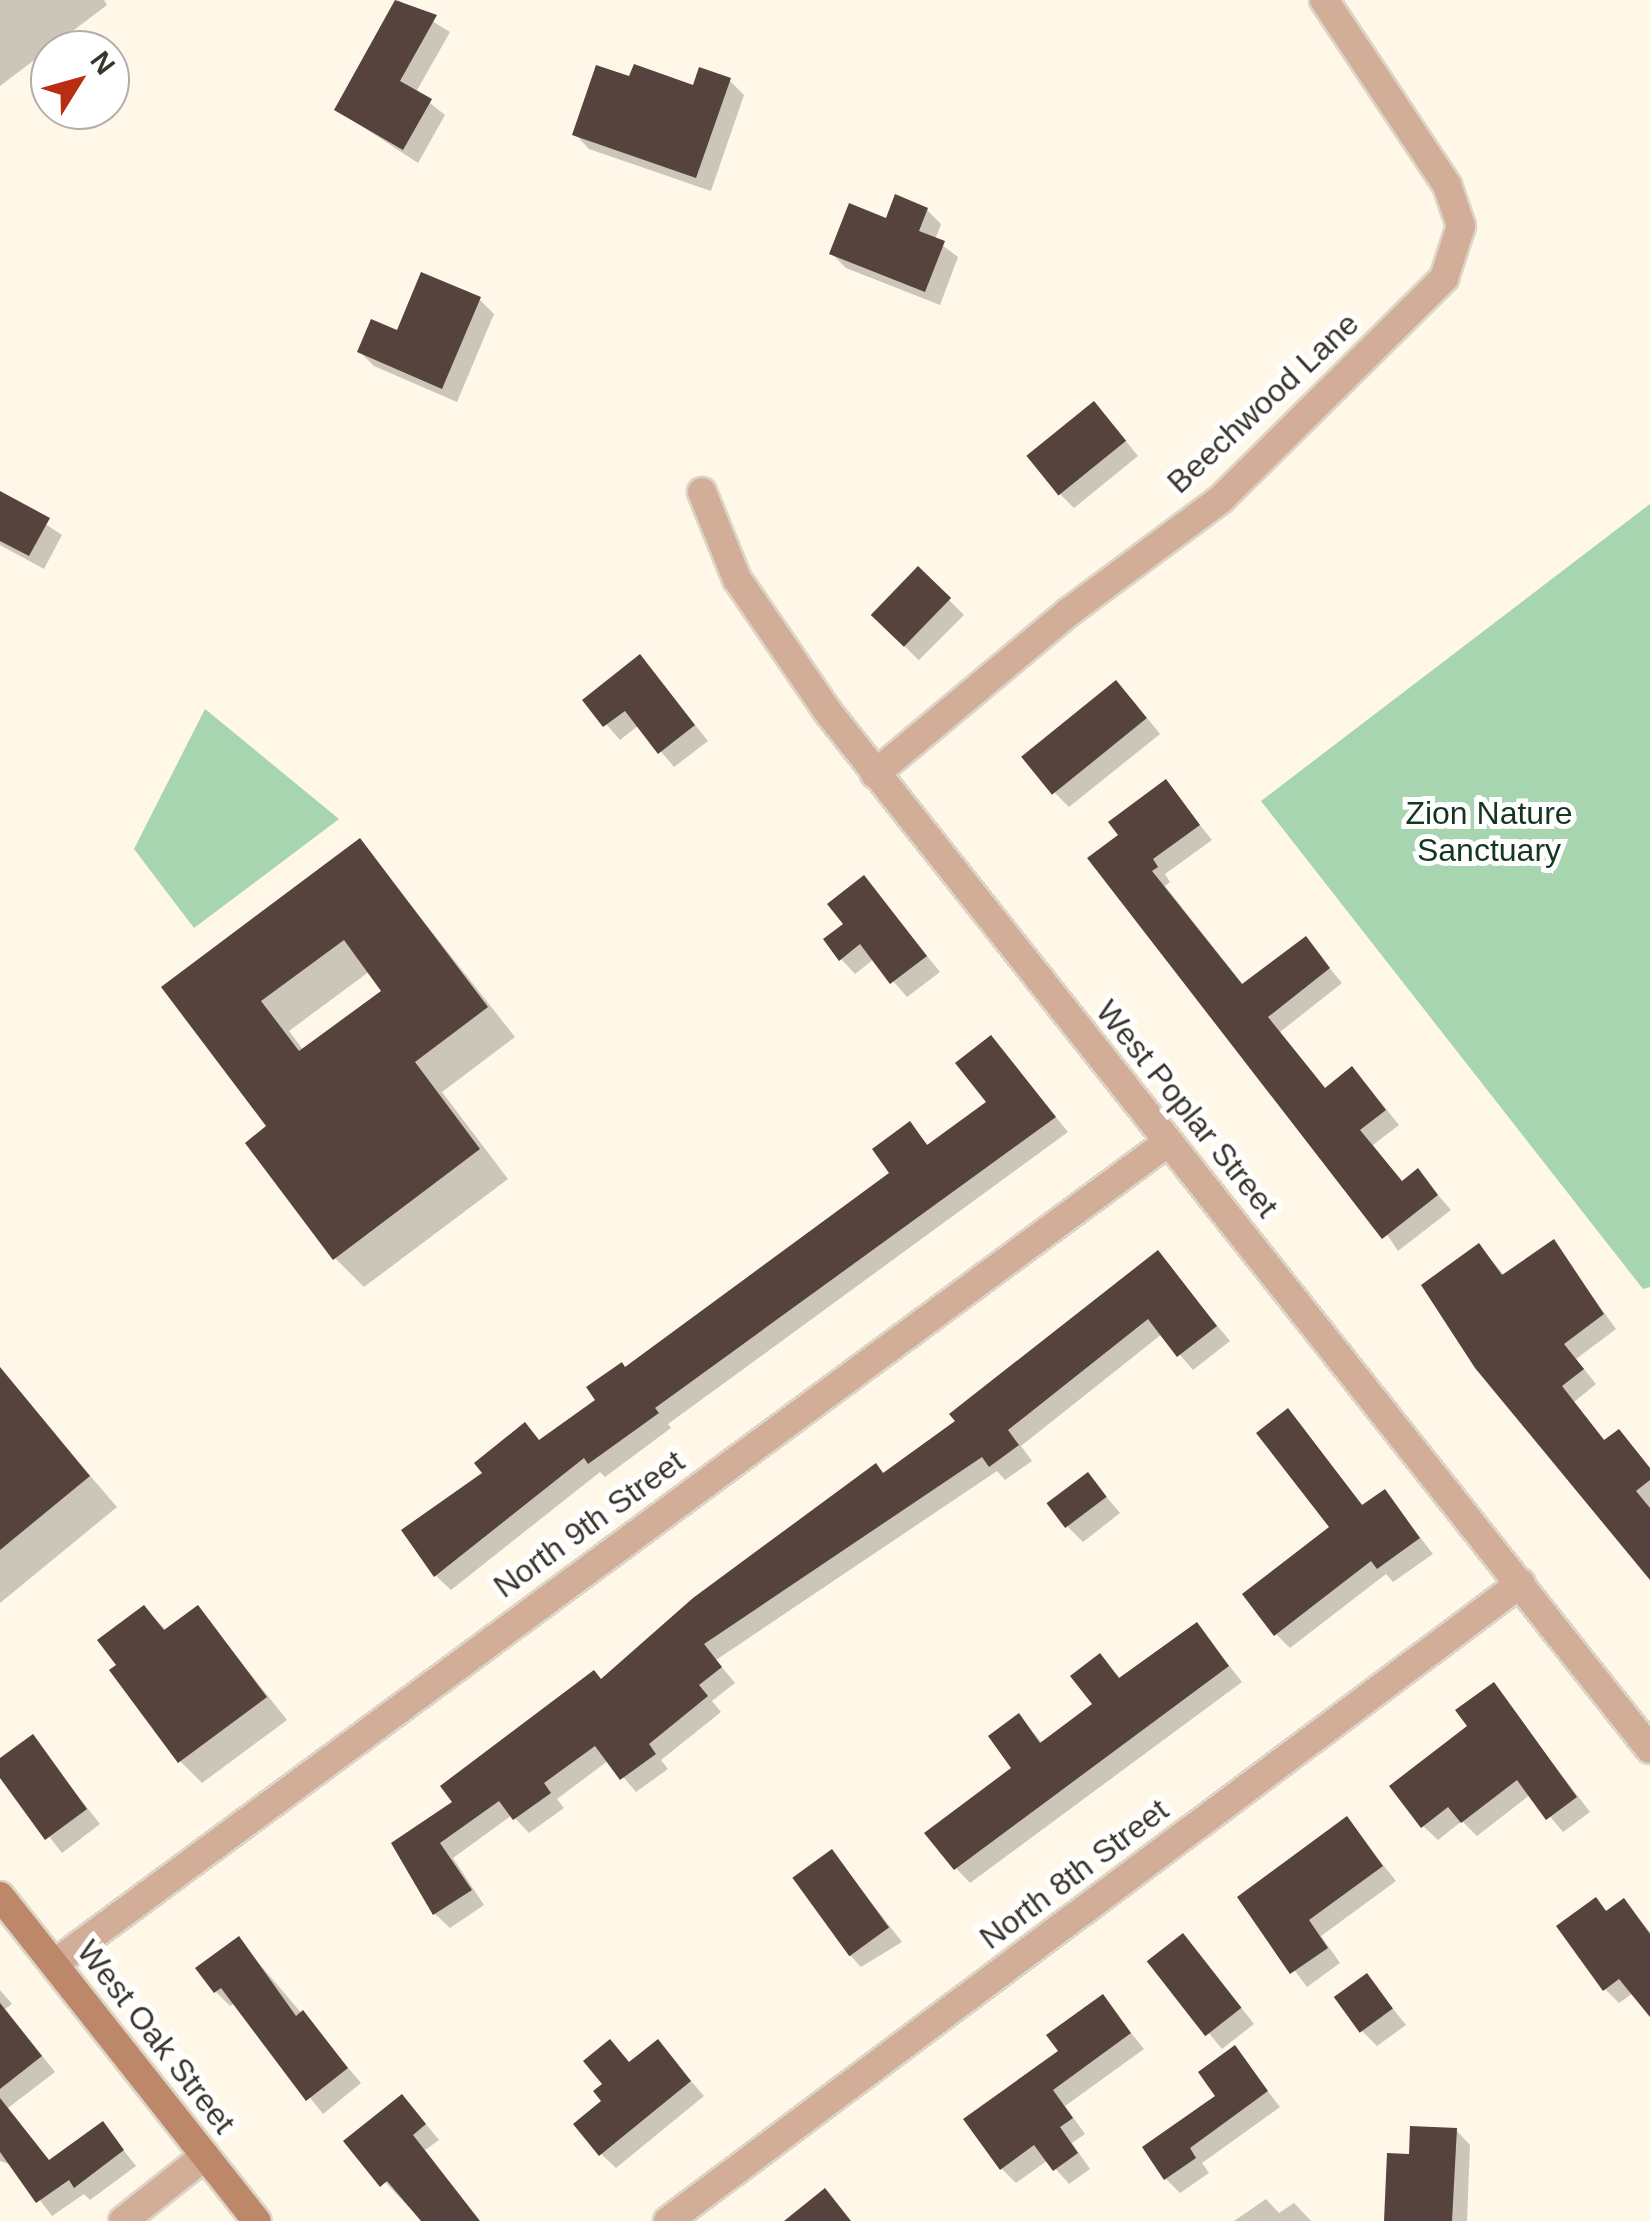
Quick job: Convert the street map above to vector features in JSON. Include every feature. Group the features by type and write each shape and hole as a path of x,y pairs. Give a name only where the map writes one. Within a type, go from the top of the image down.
{"main road":[{"name":"West Oak Street","path":"0,1896 257,2221"}],"street":[{"name":"Beechwood Lane","path":"875,774 1069,612 1221,499 1444,278 1461,226 1448,185 1324,0"},
{"name":"West Poplar Street","path":"702,492 736,579 875,774 1650,1748"},
{"name":"North 9th Street","path":"54,1964 1168,1142"},
{"name":"North 8th Street","path":"668,2221 1522,1583"},
{"path":"124,2221 205,2156"}],"green space":[{"name":"Zion Nature Sanctuary","path":"1650,504 1650,1287 1643,1289 1261,801"},
{"path":"205,709 339,819 194,928 134,849"}],"building":[{"path":"395,0 437,15 400,81 432,99 403,150 334,110"},
{"path":"634,64 693,85 699,67 731,78 696,178 572,135 596,65 629,76"},
{"path":"895,194 928,208 919,231 945,241 925,292 829,254 849,203 886,218"},
{"path":"421,272 481,297 442,389 357,352 371,319 397,330"},
{"path":"1094,401 1126,441 1058,495 1026,456"},
{"path":"0,491 50,518 29,556 0,541"},
{"path":"918,566 951,598 904,647 871,615"},
{"path":"640,654 695,725 658,754 625,711 603,727 582,700"},
{"path":"1116,680 1147,718 1052,795 1021,757"},
{"path":"1166,779 1200,825 1153,859 1158,867 1152,871 1242,984 1306,936 1330,968 1268,1017 1325,1088 1352,1066 1386,1110 1360,1130 1402,1181 1418,1168 1438,1195 1382,1239 1087,858 1118,835 1108,822"},
{"path":"360,838 488,1007 415,1062 480,1149 333,1260 245,1143 266,1126 161,987","holes":["344,940 381,991 299,1051 261,1001"]},
{"path":"864,875 927,956 890,984 860,944 839,961 823,939 843,924 827,904"},
{"path":"991,1035 1056,1117 655,1408 659,1413 588,1464 584,1458 434,1577 401,1530 482,1473 474,1463 525,1422 539,1440 595,1400 586,1387 622,1362 625,1367 889,1173 872,1149 910,1121 927,1145 986,1102 955,1063"},
{"path":"1554,1239 1604,1314 1564,1344 1584,1369 1562,1386 1604,1440 1619,1429 1650,1468 1650,1480 1636,1491 1650,1508 1650,1580 1475,1368 1421,1285 1479,1243 1502,1275"},
{"path":"1158,1250 1217,1326 1177,1357 1148,1319 1008,1430 1019,1445 989,1467 982,1457 704,1644 722,1667 699,1685 708,1696 649,1744 656,1754 620,1780 595,1746 544,1783 551,1793 513,1820 499,1801 440,1843 472,1890 433,1915 391,1843 452,1802 440,1786 594,1670 601,1679 693,1598 876,1463 883,1473 955,1421 949,1414"},
{"path":"0,1367 90,1476 0,1550"},
{"path":"1288,1408 1362,1505 1385,1489 1420,1538 1377,1569 1371,1561 1274,1636 1242,1594 1329,1527 1256,1433"},
{"path":"1088,1472 1107,1497 1065,1528 1046,1503"},
{"path":"144,1605 164,1630 198,1605 267,1697 178,1763 109,1670 116,1665 97,1640"},
{"path":"1197,1622 1229,1666 954,1870 924,1833 1011,1768 988,1736 1019,1713 1040,1743 1092,1704 1070,1676 1100,1653 1119,1678"},
{"path":"1494,1682 1577,1797 1546,1820 1517,1780 1461,1823 1448,1807 1421,1828 1389,1786 1467,1726 1455,1710"},
{"path":"33,1734 87,1809 45,1840 0,1778 0,1758"},
{"path":"1347,1816 1383,1866 1309,1920 1328,1948 1290,1974 1237,1897"},
{"path":"832,1849 889,1927 849,1956 792,1878"},
{"path":"1596,1897 1606,1911 1624,1898 1650,1934 1650,2017 1619,1979 1603,1991 1556,1926"},
{"path":"1183,1933 1241,2008 1205,2036 1147,1961"},
{"path":"239,1936 296,2016 303,2010 348,2068 306,2101 221,1988 214,1993 195,1968"},
{"path":"1367,1973 1393,2009 1360,2033 1334,1997"},
{"path":"1103,1994 1131,2033 1053,2090 1073,2118 1060,2127 1078,2153 1053,2171 1034,2145 1000,2170 963,2119 1058,2051 1046,2035"},
{"path":"0,2003 42,2056 0,2089"},
{"path":"610,2039 629,2062 658,2039 691,2081 599,2156 573,2124 601,2101 593,2091 602,2084 583,2061"},
{"path":"1235,2045 1268,2091 1190,2148 1196,2158 1164,2180 1142,2147 1215,2096 1198,2072"},
{"path":"402,2094 426,2124 413,2135 480,2221 421,2221 387,2181 380,2187 343,2141"},
{"path":"0,2098 49,2160 103,2121 124,2150 74,2188 69,2180 36,2203 0,2152"},
{"path":"1410,2126 1457,2128 1452,2221 1384,2221 1387,2153 1409,2154"},
{"path":"825,2188 851,2221 784,2221"}]}
